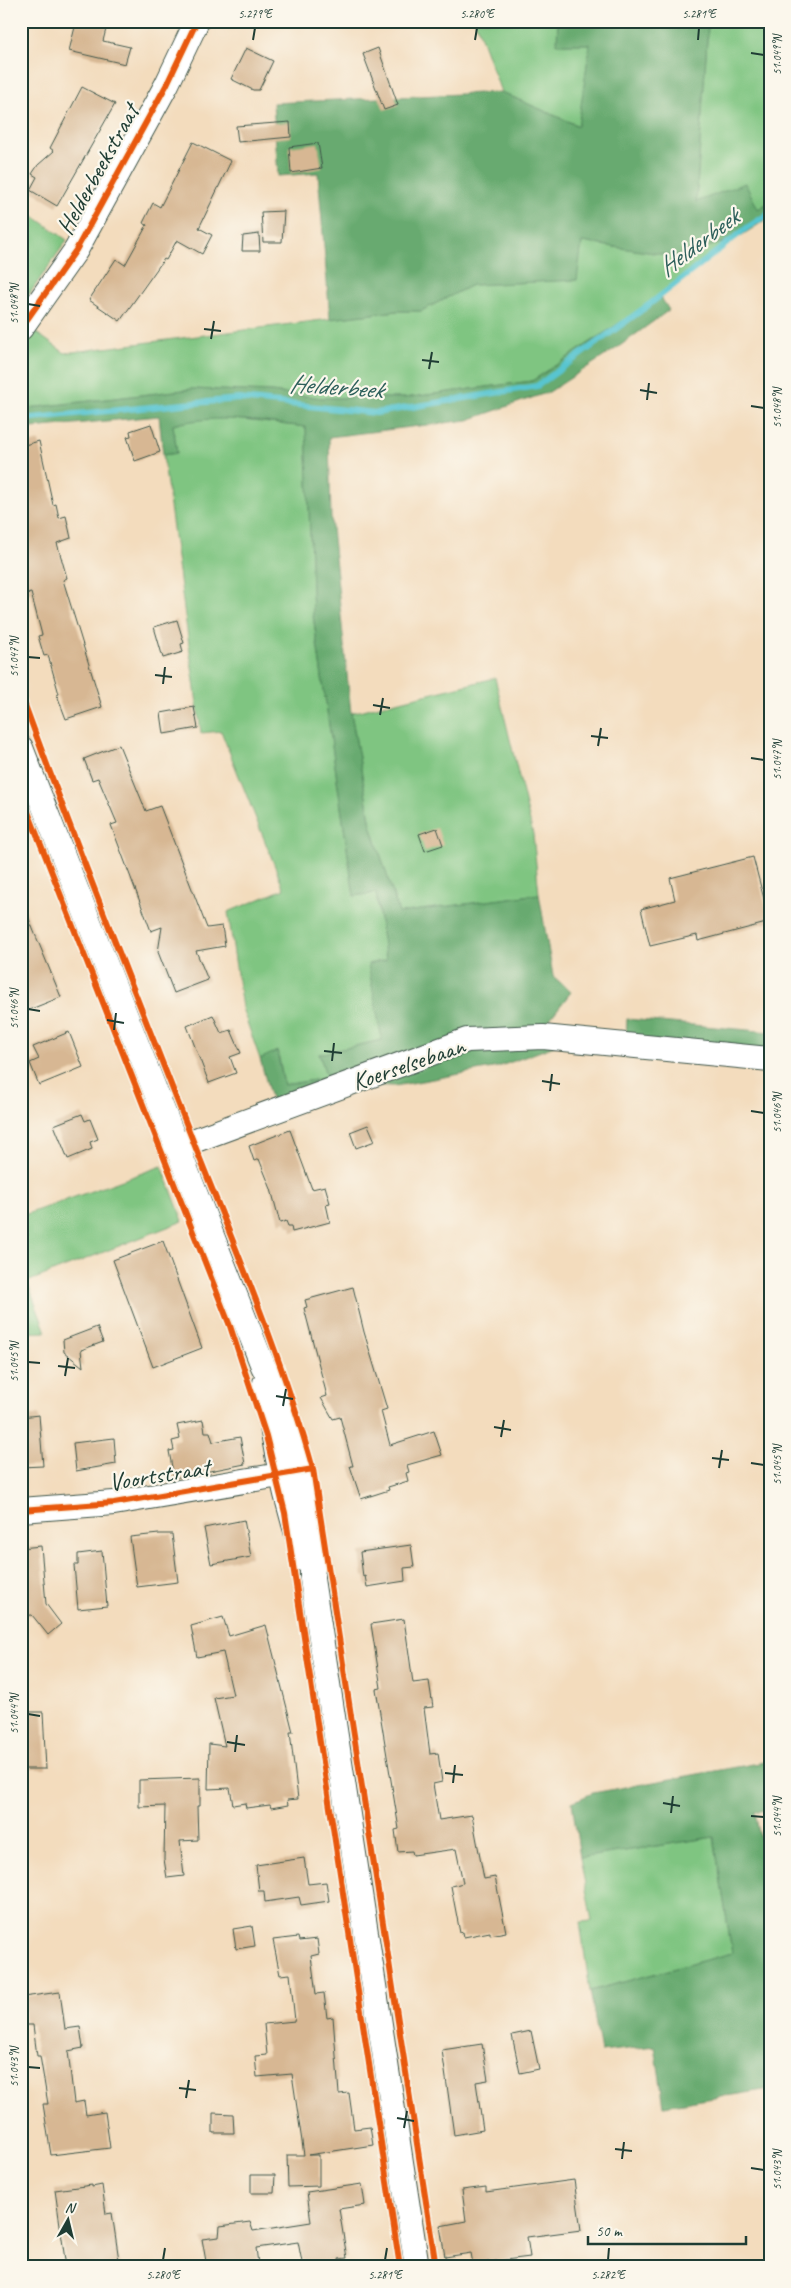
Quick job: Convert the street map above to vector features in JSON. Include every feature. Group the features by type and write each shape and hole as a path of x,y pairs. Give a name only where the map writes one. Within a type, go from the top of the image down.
{"street":[{"name":"Helderbeekstraat","path":"21,328 76,250 167,84 197,21"},
{"path":"21,748 262,1366 285,1409 293,1473 312,1528 312,1579 417,2267"},
{"name":"Koerselsebaan","path":"176,1146 467,1040 542,1037 770,1059"},
{"name":"Voortstraat","path":"21,1510 114,1503 293,1473"}],"green space":[{"path":"475,21 558,21 557,44 590,44 579,126 501,92"},
{"path":"558,21 671,21 672,23 708,25 696,202 745,183 758,209 770,202 770,217 736,239 674,256 582,242 577,280 472,285 421,311 397,311 330,319 318,173 278,176 273,103 501,92 578,126 590,44 557,44"},
{"path":"671,21 770,21 770,202 758,209 696,202 708,26 671,23"},
{"path":"21,207 67,240 21,306"},
{"path":"736,239 625,321 532,381 404,398 322,398 271,392 192,389 21,409 21,349 35,332 65,353 397,311 421,311 472,285 576,280 582,242 674,256"},
{"path":"660,296 669,310 617,348 549,392 468,420 329,437 331,518 351,713 371,825 399,913 539,894 553,976 571,992 532,1042 557,1045 498,1067 395,1086 361,1085 273,1106 260,1059 277,1051 284,1085 327,1078 319,1054 382,1040 368,964 386,960 376,893 354,896 313,615 306,427 223,419 190,421 173,425 177,453 163,455 159,416 21,429 21,409 193,389 271,392 322,398 404,398 532,381"},
{"path":"198,418 233,419 306,427 313,615 354,896 376,893 386,960 369,964 382,1040 319,1054 328,1078 284,1085 278,1052 260,1059 242,1008 228,912 284,889 221,731 201,733 163,455 177,453 173,425"},
{"path":"495,678 533,834 539,894 399,913 371,825 351,713"},
{"path":"627,1019 770,1032 770,1070 625,1053"},
{"path":"162,1166 183,1221 27,1282 46,1332 21,1333 21,1216"},
{"path":"770,1761 770,1809 755,1812 770,1888 770,2089 664,2106 655,2046 601,2052 590,1991 732,1953 714,1837 580,1858 572,1802 593,1793"},
{"path":"714,1837 732,1953 590,1991 580,1922 592,1921 580,1858"}],"building":[{"path":"87,21 108,21 103,41 130,47 125,64 69,51 76,23 86,25"},
{"path":"246,48 273,61 259,90 253,90 231,79"},
{"path":"378,48 398,105 384,110 363,54"},
{"path":"82,87 115,104 57,206 30,190 37,177 32,174 38,165 54,151 50,148"},
{"path":"290,122 291,137 238,142 236,126"},
{"path":"193,142 231,161 199,228 212,235 202,254 177,240 166,260 164,259 120,321 89,300 116,259 125,265 147,225 143,223 153,203 160,207"},
{"path":"318,143 322,168 291,173 289,147"},
{"path":"284,211 282,242 263,242 261,212"},
{"path":"259,234 260,251 242,251 243,236"},
{"path":"151,424 160,452 135,461 127,437 131,436 130,431"},
{"path":"39,441 53,505 56,504 59,518 66,516 71,538 57,543 67,578 63,580 102,707 66,719 57,695 59,694 48,655 44,656 38,636 42,635 31,593 26,594 21,574 21,446"},
{"path":"177,620 184,643 181,644 183,652 163,658 154,627"},
{"path":"194,707 198,728 164,734 161,713"},
{"path":"119,745 146,811 160,806 207,928 222,926 225,946 196,951 208,980 174,993 158,952 162,927 151,931 111,825 117,823 98,778 92,780 84,759"},
{"path":"437,828 443,845 425,851 419,834"},
{"path":"753,857 770,922 698,941 697,935 650,946 641,909 675,900 670,878"},
{"path":"21,900 61,997 21,1013"},
{"path":"213,1015 221,1033 231,1030 241,1053 230,1057 236,1073 209,1083 187,1026"},
{"path":"69,1032 83,1067 39,1085 30,1063 39,1059 33,1047"},
{"path":"82,1114 85,1121 90,1119 98,1139 90,1142 92,1149 68,1159 54,1125"},
{"path":"368,1125 375,1141 356,1148 350,1132"},
{"path":"290,1130 312,1189 325,1186 330,1203 326,1204 330,1222 292,1232 291,1226 288,1226 286,1221 280,1223 271,1189 259,1159 254,1161 249,1146"},
{"path":"163,1241 202,1348 153,1367 113,1260"},
{"path":"353,1287 387,1409 381,1411 390,1445 434,1431 442,1455 407,1465 409,1472 406,1473 408,1481 388,1487 389,1490 361,1499 350,1466 353,1466 340,1417 333,1419 321,1398 327,1396 304,1308 307,1307 305,1300"},
{"path":"97,1327 103,1342 81,1350 83,1367 64,1352 63,1340"},
{"path":"39,1415 43,1466 21,1467 21,1417"},
{"path":"203,1420 205,1432 210,1432 213,1442 240,1437 245,1464 174,1478 169,1451 174,1450 172,1441 180,1439 177,1425"},
{"path":"114,1438 116,1464 76,1471 73,1443"},
{"path":"244,1520 251,1557 211,1564 204,1528"},
{"path":"172,1534 178,1582 137,1587 130,1537"},
{"path":"411,1545 414,1567 404,1568 405,1581 367,1587 365,1576 363,1577 360,1552"},
{"path":"41,1546 46,1604 61,1624 48,1635 32,1615 21,1616 21,1548"},
{"path":"102,1551 107,1606 78,1609 74,1565 78,1565 78,1554"},
{"path":"223,1617 229,1636 266,1625 293,1732 290,1732 298,1799 287,1800 288,1805 271,1808 270,1805 246,1808 245,1803 233,1805 230,1788 208,1789 209,1744 225,1746 214,1698 233,1695 223,1652 197,1657 191,1626"},
{"path":"404,1619 413,1683 429,1681 433,1707 424,1708 430,1754 438,1753 442,1782 433,1784 439,1820 472,1815 484,1879 495,1877 506,1932 490,1935 490,1932 464,1937 463,1932 460,1933 451,1886 463,1883 456,1849 413,1855 412,1851 398,1852 395,1830 399,1829 376,1689 381,1688 371,1624"},
{"path":"21,1712 43,1712 46,1769 21,1769"},
{"path":"200,1778 200,1806 197,1806 198,1840 180,1841 184,1876 167,1878 164,1859 165,1806 139,1807 139,1780"},
{"path":"304,1858 308,1884 326,1882 329,1901 301,1905 299,1897 265,1902 264,1891 259,1891 256,1865"},
{"path":"252,1926 255,1946 236,1949 233,1929"},
{"path":"298,1937 299,1941 317,1939 319,1954 311,1956 316,1994 324,1993 327,2018 333,2017 339,2094 349,2093 354,2129 370,2127 373,2145 308,2155 319,2155 319,2186 288,2187 287,2155 304,2155 292,2074 257,2077 255,2056 267,2055 264,2024 295,2021 290,1974 280,1975 273,1940"},
{"path":"60,1992 65,2029 80,2027 83,2048 68,2051 74,2103 84,2101 86,2115 105,2112 110,2148 51,2155 43,2104 48,2104 40,2056 37,2056 33,2025 26,2025 23,1997"},
{"path":"531,2031 539,2069 520,2073 512,2035"},
{"path":"482,2044 488,2080 476,2082 483,2130 454,2135 442,2050"},
{"path":"213,2113 233,2114 234,2133 213,2133"},
{"path":"251,2175 275,2175 274,2193 251,2193"},
{"path":"574,2180 581,2230 527,2237 530,2257 473,2264 471,2253 445,2257 440,2226 466,2221 462,2190 486,2187 486,2192"},
{"path":"362,2184 365,2205 339,2209 347,2258 339,2259 340,2267 303,2267 298,2242 256,2248 258,2264 240,2267 207,2267 202,2239 219,2237 220,2226 250,2222 253,2231 311,2222 307,2192"},
{"path":"92,2185 92,2187 102,2185 106,2214 112,2213 120,2267 66,2267 55,2190"}],"waterway":[{"name":"Helderbeek","path":"21,419 239,399 376,413 537,386 650,304 748,227 770,213"}],"cycle path":[{"path":"21,328 76,250 167,84 197,21"},
{"path":"21,694 105,918 258,1304 301,1427 313,1469 436,2267"},
{"path":"21,794 230,1326 266,1436 285,1513 400,2267"},
{"path":"21,1510 114,1503 313,1469"}]}
